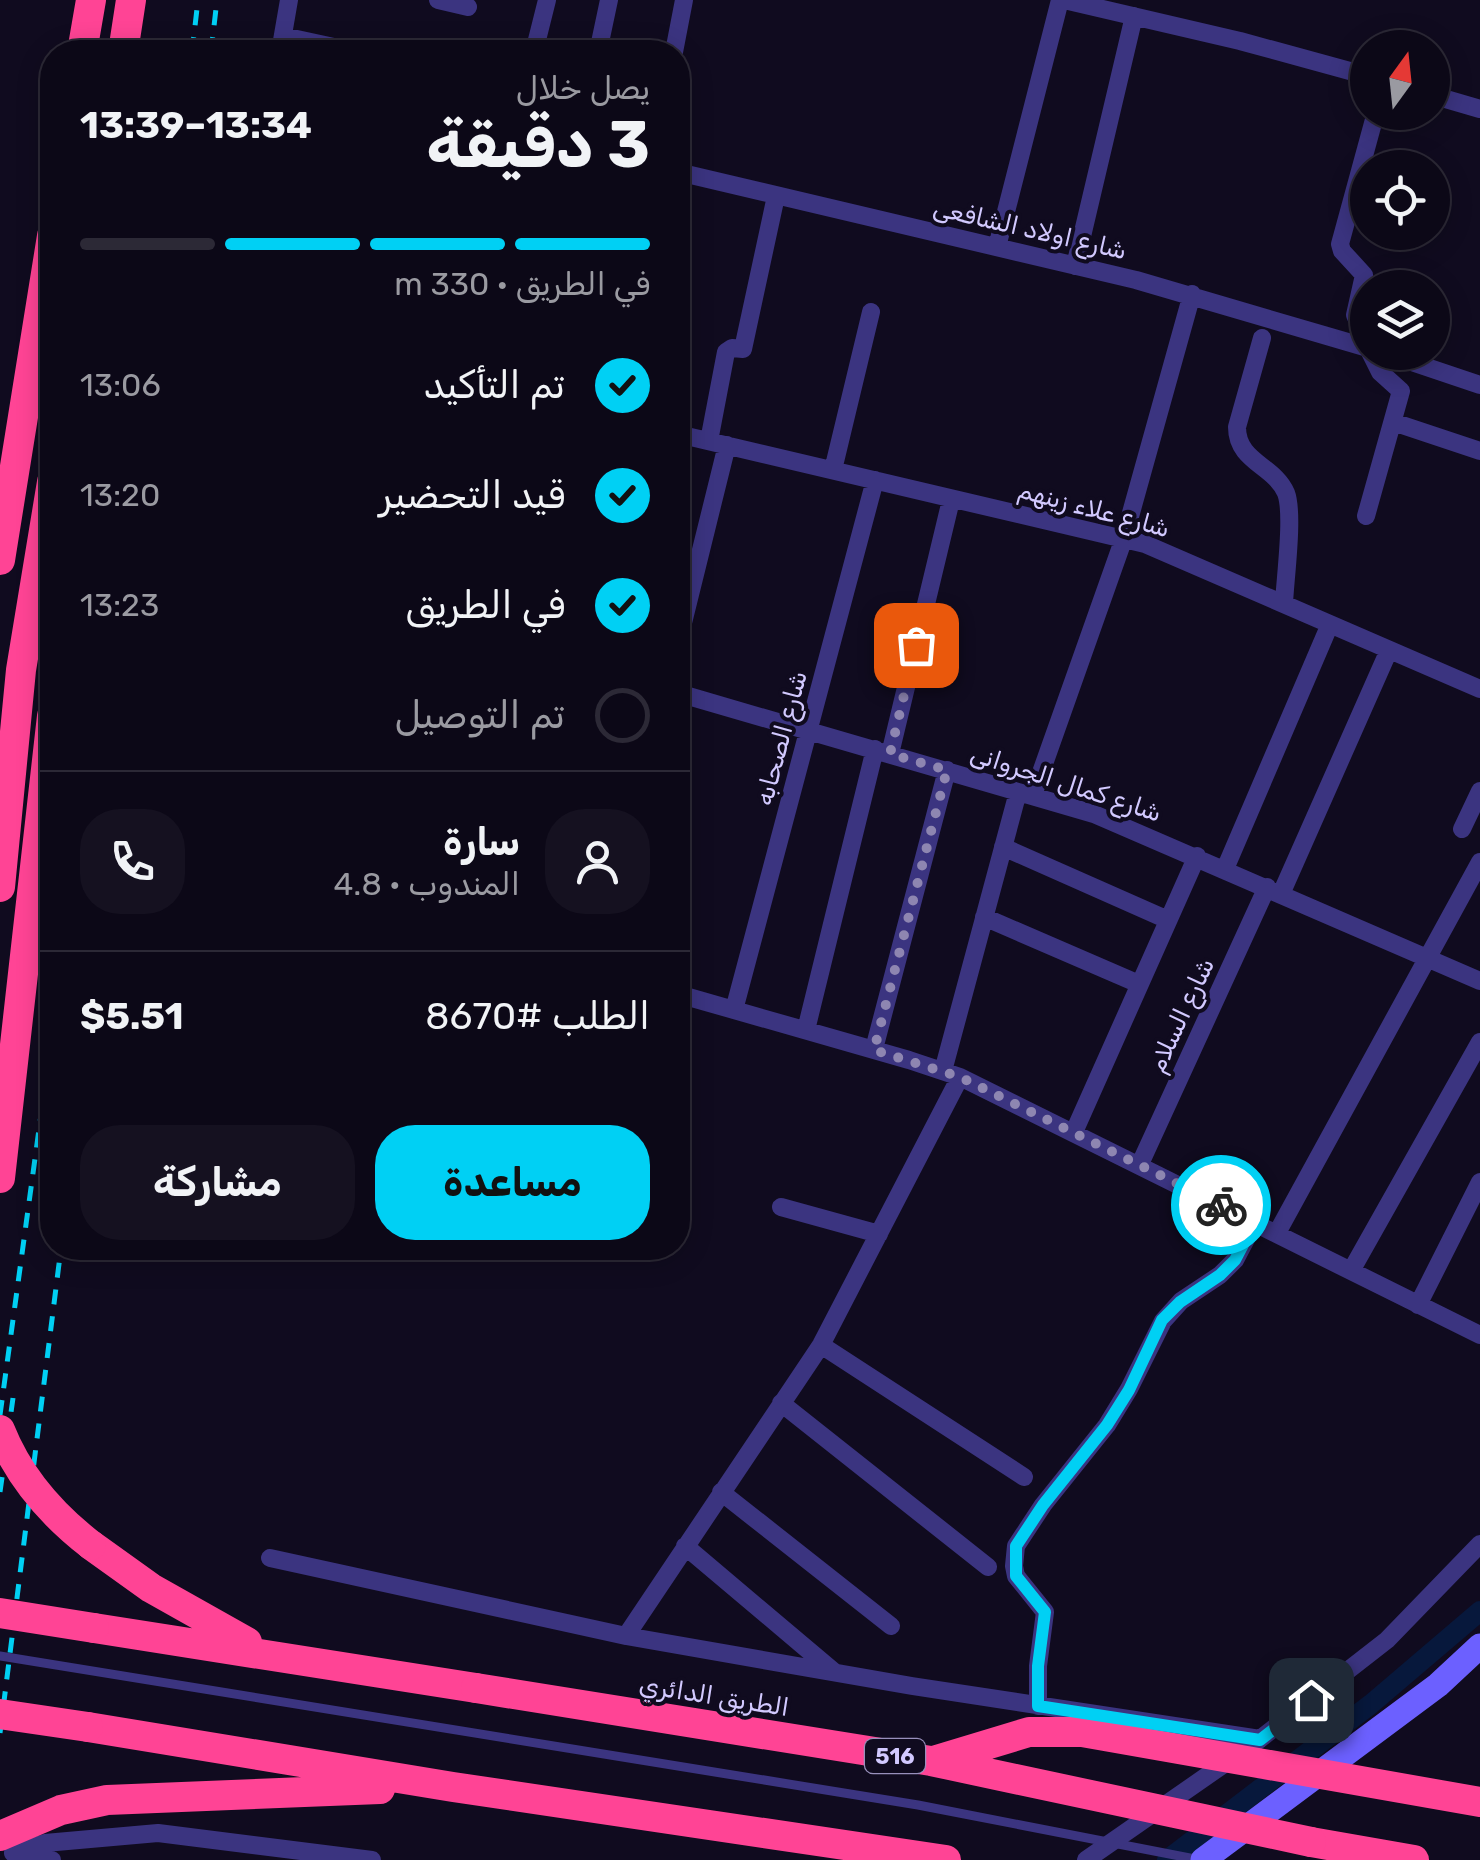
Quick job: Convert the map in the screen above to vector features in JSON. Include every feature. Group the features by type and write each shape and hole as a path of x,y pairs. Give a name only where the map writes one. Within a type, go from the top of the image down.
{"highway":[{"path":"84,40 91,0"},
{"path":"125,40 130,0"},
{"path":"0,560 40,311"},
{"path":"0,887 21,670 40,555"},
{"path":"0,1178 40,833"},
{"path":"0,1430 29,1484 58,1519 151,1588 277,1656"},
{"name":"الطريق الدائري","path":"0,1613 931,1762 1310,1842 1414,1860"},
{"path":"0,1714 929,1858"},
{"path":"931,1762 1029,1732 1082,1732 1480,1802"},
{"path":"8,1850 38,1817 84,1804 222,1794 454,1787"}],"street":[{"path":"282,40 289,0"},
{"path":"438,0 468,7"},
{"path":"537,40 546,0"},
{"path":"601,40 609,0"},
{"path":"676,40 684,0"},
{"path":"998,247 1062,0 1350,71"},
{"path":"1075,266 1134,16"},
{"path":"1450,101 1480,110"},
{"path":"1360,270 1340,244 1371,130"},
{"name":"شارع اولاد الشافعى","path":"690,175 1192,294 1350,342"},
{"path":"690,583 718,443 726,352 744,347 776,196"},
{"path":"626,1636 821,1345 879,1234 952,1074 984,917 1003,847 1124,538 1192,294"},
{"path":"833,470 871,312"},
{"path":"1262,338 1236,426 1236,438 1248,456 1281,484 1288,500 1284,604"},
{"path":"1366,516 1401,392 1379,370"},
{"path":"1435,370 1480,385"},
{"path":"1393,422 1480,452"},
{"name":"شارع علاء زينهم","path":"690,437 1124,538 1180,558 1480,690"},
{"name":"شارع الصحابه","path":"734,1010 875,480"},
{"path":"806,1030 952,500"},
{"path":"1225,868 1330,624"},
{"name":"شارع السلام","path":"1140,1164 1389,650"},
{"name":"شارع كمال الجروانى","path":"690,696 1094,814 1480,981"},
{"path":"874,1050 947,770"},
{"path":"1462,829 1480,791"},
{"path":"1003,847 1168,920"},
{"path":"1074,1132 1197,856"},
{"path":"1277,1234 1477,874"},
{"path":"984,917 1140,984"},
{"path":"690,997 952,1074 1480,1335"},
{"path":"1351,1271 1480,1042"},
{"path":"1418,1304 1480,1182"},
{"path":"781,1207 879,1234"},
{"path":"1038,1706 1038,1666 1046,1620 1042,1606 1016,1576 1014,1556 1022,1537 1107,1425 1129,1390 1162,1320 1235,1260 1255,1222"},
{"path":"821,1345 1024,1477"},
{"path":"781,1403 988,1568"},
{"path":"721,1492 892,1626"},
{"path":"1086,1860 1260,1740 1386,1640 1480,1544"},
{"path":"685,1546 834,1672"},
{"path":"270,1558 626,1636 1260,1740"},
{"path":"1201,1860 1438,1685 1480,1646"},
{"path":"8,1850 158,1833 372,1860"},
{"path":"8,1850 52,1860"}],"lane":[{"path":"0,1656 918,1805 1201,1860"}],"waterway":[{"path":"1167,1860 1371,1704 1480,1611"}],"railway":[{"path":"193,40 198,0"},
{"path":"212,40 217,0"},
{"path":"0,1415 40,1122"},
{"path":"0,1733 59,1260"},
{"path":"0,1492 13,1398"}],"way so far":[{"path":"916,645 890,754 947,770 874,1050 960,1077 1221,1205"}],"route":[{"path":"1221,1205 1255,1222 1247,1242 1220,1275 1180,1302 1162,1320 1129,1390 1107,1425 1043,1505 1016,1546 1016,1576 1045,1612 1038,1706 1260,1740 1311,1700"}]}
